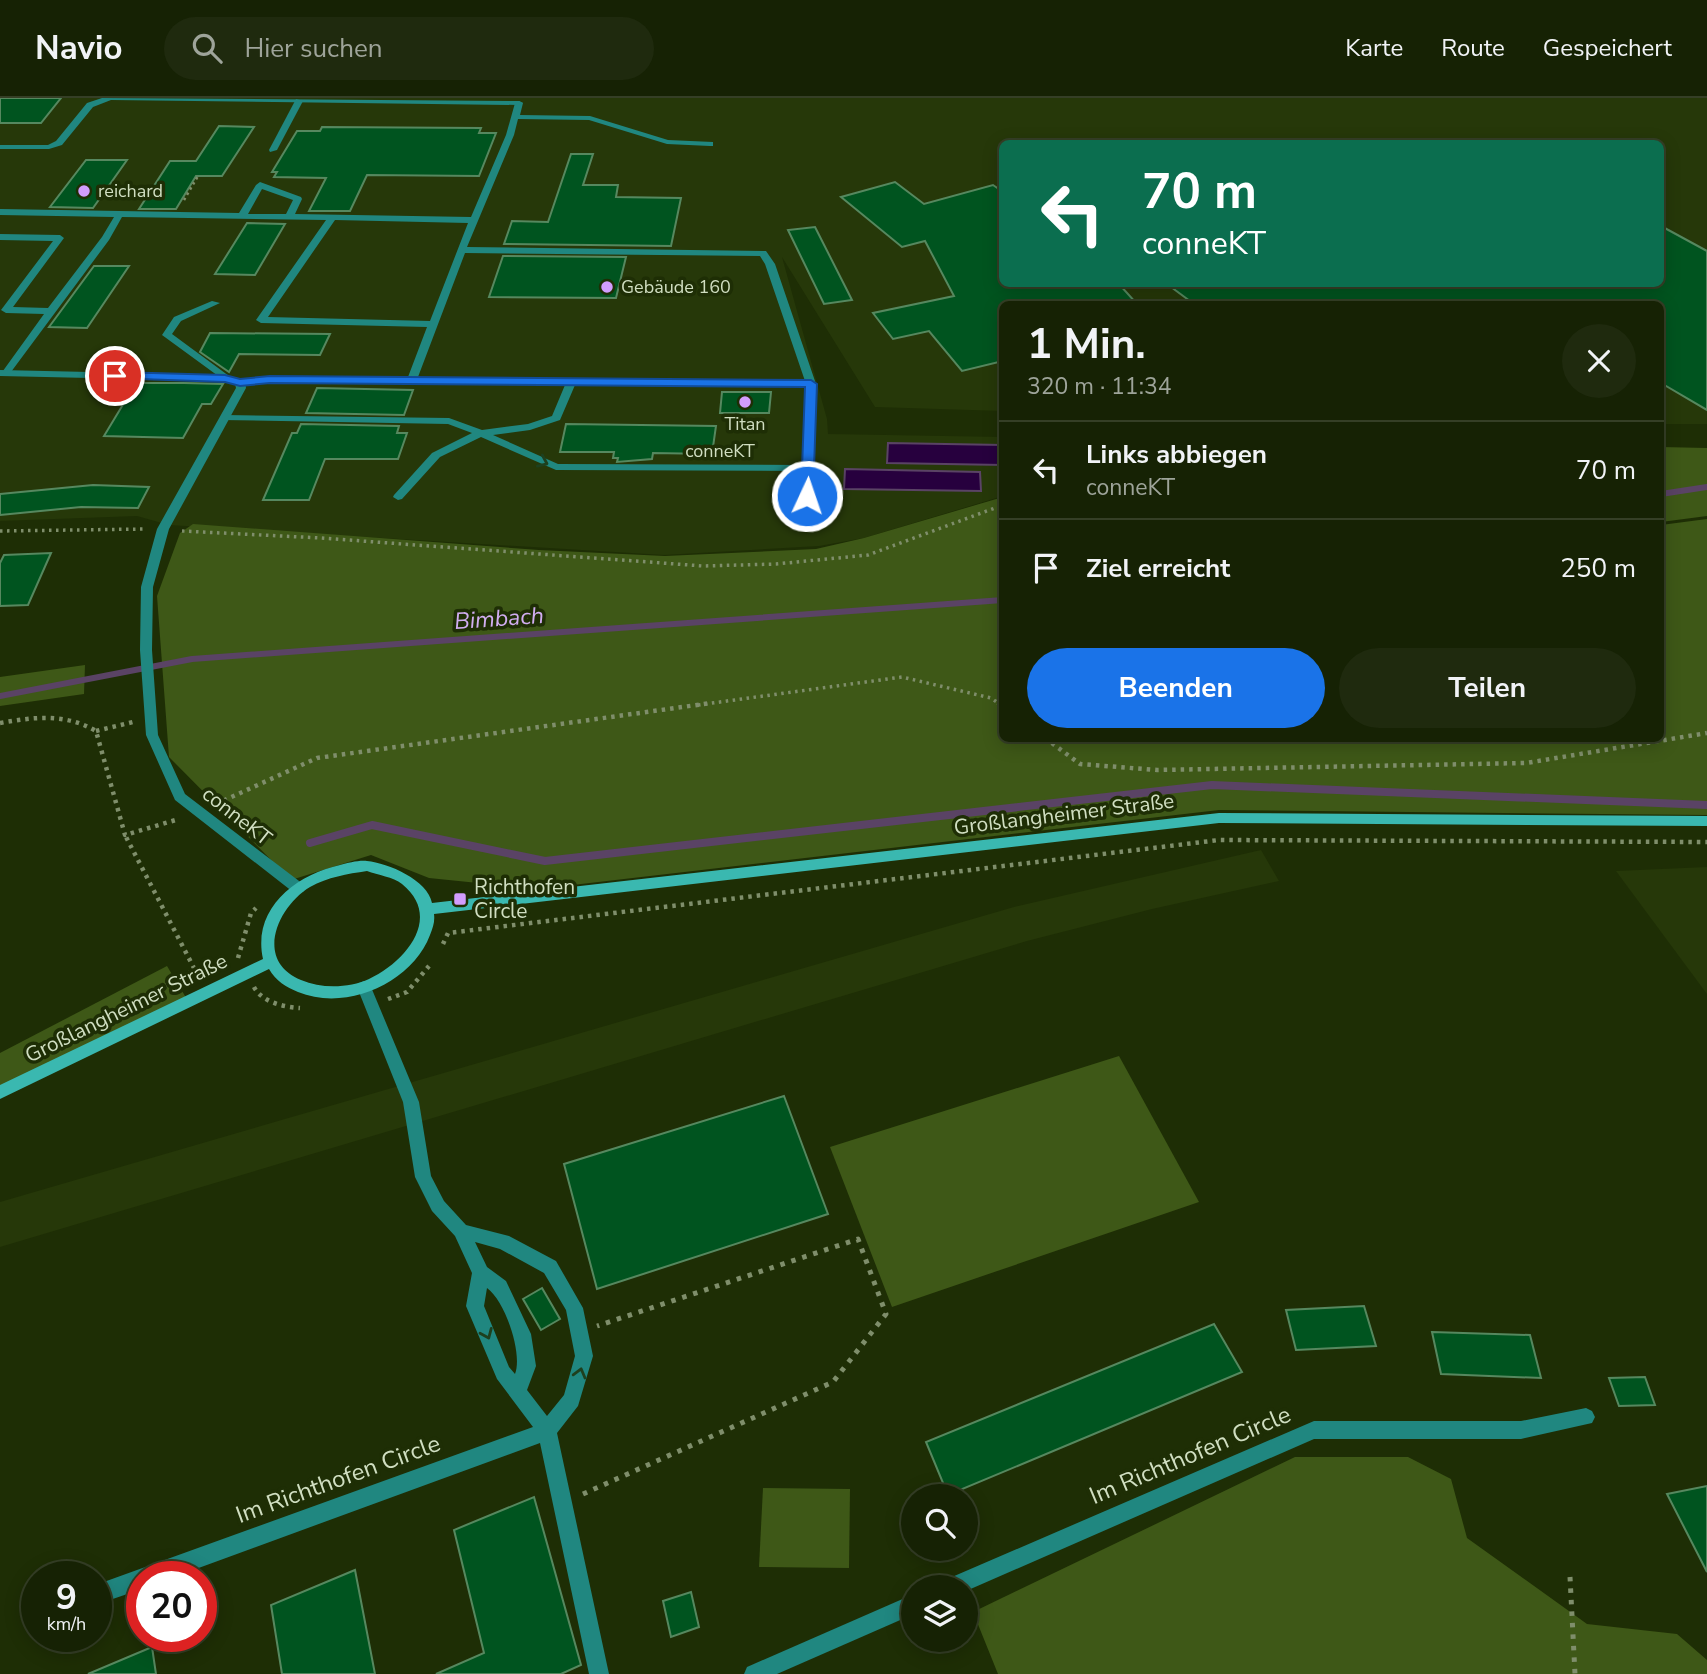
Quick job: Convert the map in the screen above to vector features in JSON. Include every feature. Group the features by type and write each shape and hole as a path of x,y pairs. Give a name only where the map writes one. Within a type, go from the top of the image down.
{"main road":[{"name":"Großlangheimer Straße","path":"428,909 1219,818 1707,821"},
{"path":"367,866 390,870 408,879 422,892 428,909 428,927 420,945 406,962 387,977 364,987 341,992 317,992 297,986 280,976 270,962 266,943 270,924 281,905 298,888 319,876 367,866"},
{"name":"Großlangheimer Straße","path":"0,1092 270,962"}],"street":[{"path":"0,147 49,147 59,143 90,104 110,98 519,103 517,117 461,250 412,381"},
{"path":"273,150 294,100"},
{"path":"517,117 590,118 667,142 710,144"},
{"path":"242,216 260,185 298,199 289,217"},
{"path":"0,212 475,220"},
{"path":"2,373 106,239 119,215"},
{"path":"331,218 261,320 433,324"},
{"path":"0,237 60,238 6,310 51,311"},
{"path":"461,250 763,253 770,264 811,384 807,496"},
{"path":"215,303 177,319 167,335 225,378"},
{"path":"2,373 225,378 240,382 270,380 811,384"},
{"path":"163,529 241,388 240,382"},
{"name":"conneKT","path":"481,433 530,427 556,418 570,382"},
{"name":"conneKT","path":"225,418 449,421 556,467 808,468"},
{"path":"398,497 436,455 481,433"},
{"name":"conneKT","path":"163,529 147,587 146,650 152,735 180,797 197,813 298,888"},
{"path":"364,987 411,1102 423,1177 438,1206 461,1231 481,1273 500,1287 522,1334 527,1366 518,1391"},
{"path":"461,1231 503,1242 550,1266 574,1308 584,1356 572,1400 547,1431"},
{"path":"481,1273 475,1306 503,1373 547,1431 599,1674"},
{"name":"Im Richthofen Circle","path":"978,1576 1314,1430 1521,1430 1586,1417"},
{"name":"Im Richthofen Circle","path":"191,1561 547,1431"},
{"path":"754,1674 901,1610"}],"path":[{"path":"176,215 198,176"},
{"path":"0,531 163,529 703,566 776,564 868,555 962,517 999,506"},
{"path":"125,835 197,813 317,758 902,677 991,698 999,703"},
{"path":"0,723 46,715 80,720 96,731 125,835 195,970 85,1027"},
{"path":"96,731 151,718"},
{"path":"1664,740 1707,733"},
{"path":"1050,742 1080,764 1157,770 1526,762 1651,742"},
{"path":"440,950 448,933 1219,840 1707,842"},
{"path":"258,906 250,913 237,956 246,973 259,996 287,1007 313,1009"},
{"path":"372,1005 407,992 434,958"},
{"path":"563,1503 834,1382 886,1314 858,1239 579,1332"},
{"path":"1570,1577 1575,1674"}],"shaded area":[{"path":"0,98 1707,98 1707,424 1664,424 1664,301 999,301 999,411 875,407 782,257 827,419 828,434 999,437 999,497 864,538 819,546 664,555 169,525 137,516 0,521"},
{"path":"888,443 999,445 999,465 887,463"},
{"path":"1664,447 1707,448 1707,516 1664,522"},
{"path":"845,469 980,472 981,491 844,489"},
{"path":"999,498 999,742 1664,742 1664,525 1707,519 1707,815 1219,810 538,889 429,878 371,855 291,880 169,757 157,596 180,533 193,524 539,550 665,556 816,549 864,538"},
{"path":"85,665 84,694 0,706 0,677"},
{"path":"1261,850 1279,881 1152,909 1027,941 0,1247 0,1202 1014,907"},
{"path":"1707,867 1707,994 1616,871"},
{"path":"167,966 188,1001 0,1097 0,1053"},
{"path":"1119,1056 1199,1202 892,1307 830,1147"},
{"path":"1295,1457 1408,1457 1451,1479 1467,1538 1587,1624 1677,1634 1707,1660 1707,1674 998,1674 978,1624 978,1610"},
{"path":"763,1488 850,1489 849,1568 759,1567"}],"building":[{"path":"0,98 61,98 41,123 0,123"},
{"path":"219,126 254,127 222,176 196,176 176,209 139,209 170,161 196,161"},
{"path":"322,127 481,128 479,133 496,133 479,176 367,175 350,211 309,211 326,178 274,177 277,172 272,172 297,131 320,131"},
{"path":"571,154 593,154 583,185 618,185 616,197 681,198 671,246 504,244 512,221 548,222"},
{"name":"reichard","path":"86,160 127,160 93,208 50,207"},
{"path":"895,182 924,204 993,185 999,189 999,287 1122,287 1134,301 999,301 999,362 962,371 929,331 893,339 873,313 954,296 925,241 902,247 841,197"},
{"path":"247,223 285,224 255,275 215,274"},
{"path":"815,227 852,300 824,304 788,230"},
{"path":"1664,228 1707,251 1707,410 1664,385 1664,301 1190,301 1171,287 1664,287"},
{"path":"503,256 626,257 616,298 489,297"},
{"path":"94,266 129,266 87,328 49,327"},
{"path":"210,333 330,334 320,355 239,354 229,372 200,352"},
{"path":"136,383 223,384 211,404 202,404 183,438 104,436"},
{"path":"317,388 413,390 404,415 306,413"},
{"name":"Titan","path":"722,392 771,392 769,413 720,413"},
{"path":"301,424 399,426 397,433 407,433 398,459 325,459 309,500 263,500 292,433 297,433"},
{"path":"566,424 716,426 712,454 653,453 652,459 617,462 618,458 613,458 614,452 560,452"},
{"path":"93,485 149,487 138,508 81,507 0,515 0,494"},
{"path":"51,553 28,605 0,606 0,563 4,555"},
{"path":"784,1096 828,1214 597,1289 564,1164"},
{"path":"542,1288 560,1319 541,1330 523,1299"},
{"path":"1364,1306 1376,1346 1296,1350 1286,1310"},
{"path":"1214,1324 1242,1372 974,1484 943,1484 926,1442"},
{"path":"1432,1332 1530,1335 1541,1378 1441,1374"},
{"path":"1645,1377 1655,1405 1619,1406 1609,1378"},
{"path":"1707,1486 1707,1572 1667,1494"},
{"path":"534,1497 581,1665 561,1674 436,1674 484,1653 454,1530"},
{"path":"355,1570 375,1674 282,1674 271,1605"},
{"path":"691,1592 699,1627 671,1637 663,1601"},
{"path":"140,1652 153,1652 156,1674 88,1674"}],"waterway":[{"name":"Bimbach","path":"1664,494 1707,487"},
{"name":"Bimbach","path":"0,696 192,659 999,600"},
{"path":"310,843 372,825 545,861 1212,785 1707,805"}],"place":[{"name":"reichard","path":"84,191"},
{"name":"Gebäude 160","path":"607,287"},
{"name":"Titan","path":"745,402"},
{"name":"Richthofen Circle","path":"460,899"}],"route":[{"path":"115,376 225,378 240,382 270,380 811,384 807,496"}]}
